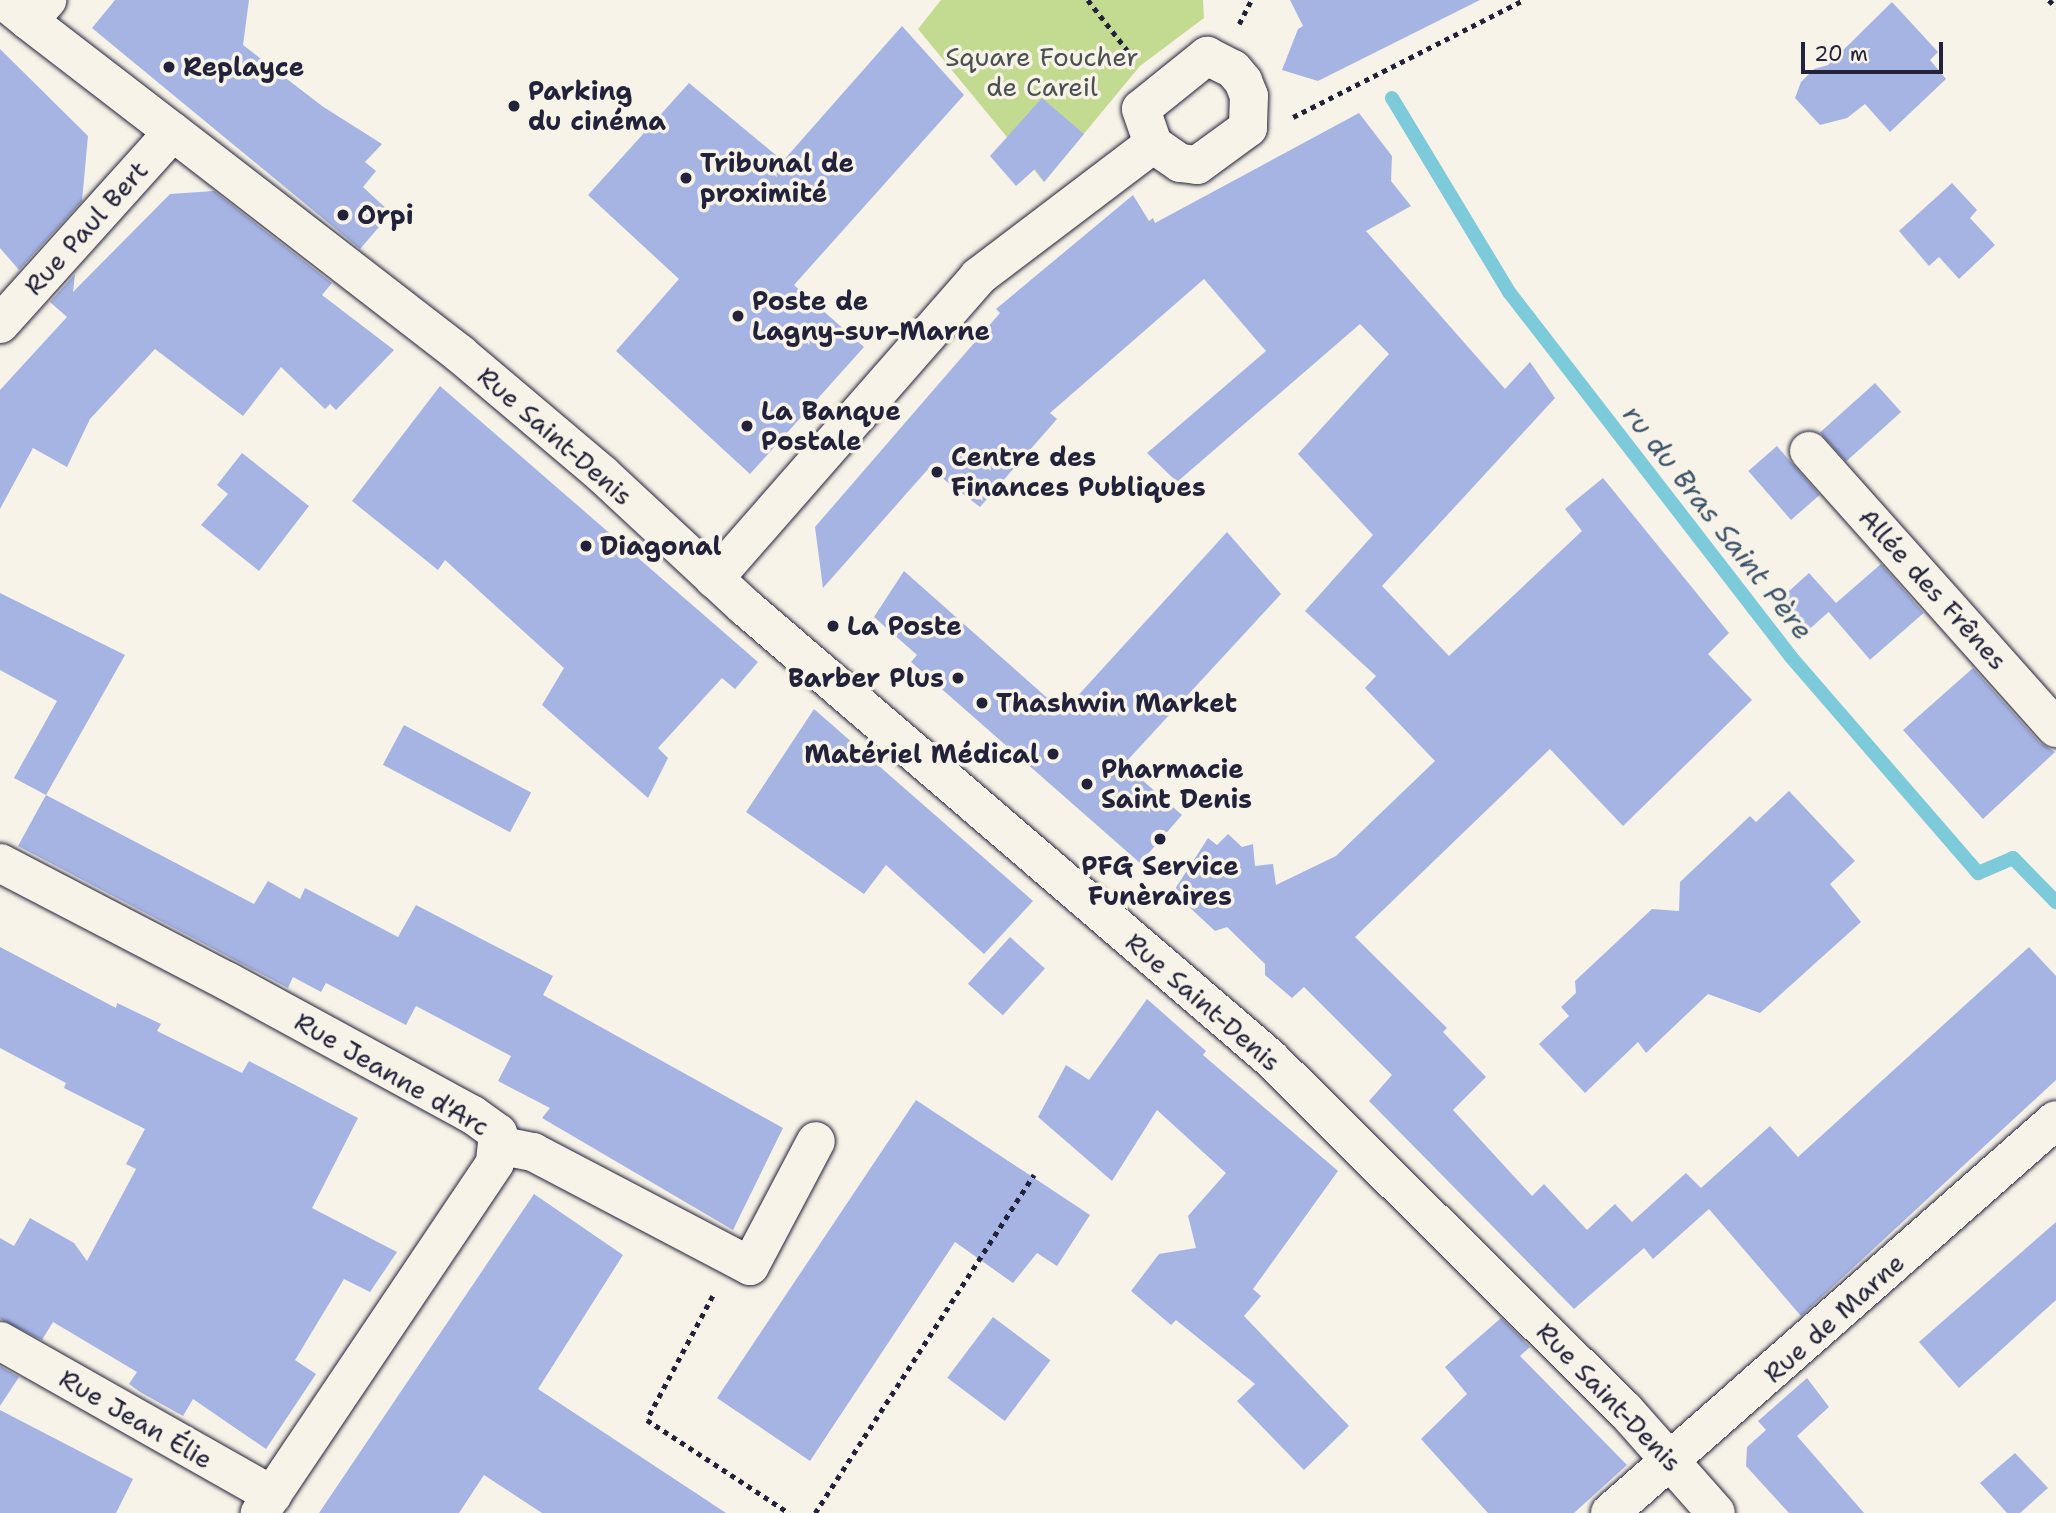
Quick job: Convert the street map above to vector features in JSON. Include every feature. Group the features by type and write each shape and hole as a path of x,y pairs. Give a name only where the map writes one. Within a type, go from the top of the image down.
{"street":[{"name":"Rue Saint-Denis","path":"26,7 173,132 460,354 602,474 714,579 1270,1058 1673,1459 1716,1513"},
{"path":"1207,57 1220,60 1233,69 1249,96 1248,128 1197,165 1180,163 1153,144 1141,109 1159,94 1207,57"},
{"name":"Rue Paul Bert","path":"0,324 173,132"},
{"path":"714,579 978,277 1153,144"},
{"name":"Allée des Frênes","path":"1809,451 2056,728"},
{"name":"Rue Jeanne d'Arc","path":"0,863 473,1115 498,1133 495,1163 266,1504"},
{"name":"Rue de Marne","path":"1609,1513 2056,1121"},
{"path":"497,1144 533,1152 750,1266 816,1140"},
{"name":"Rue Jean Élie","path":"0,1341 266,1504"}],"path":[{"path":"1088,0 1159,94"},
{"path":"1248,128 1288,119 1524,0"},
{"path":"2049,0 2056,7"},
{"path":"815,1513 1034,1175"},
{"path":"750,1266 737,1291 721,1281 647,1420 789,1513"}],"green space":[{"name":"Square Foucher de Careil","path":"941,0 1203,0 1204,18 1140,66 1044,182 918,29"}],"building":[{"path":"115,0 249,0 243,45 322,106 382,144 365,162 376,171 363,187 391,213 360,249 92,28"},
{"path":"1290,0 1480,0 1318,81 1282,70 1298,29 1303,26"},
{"path":"1892,2 1938,52 1930,60 1946,79 1890,132 1865,104 1847,118 1820,125 1795,98 1801,82 1814,69 1828,65"},
{"path":"902,26 964,95 794,285 864,347 750,474 616,351 679,279 588,195 689,83 783,161"},
{"path":"0,49 88,136 82,201 19,270 0,248"},
{"path":"1042,98 1084,134 1044,182 1035,169 1016,186 990,156"},
{"path":"1359,113 1392,156 1391,181 1411,206 1366,231 1505,389 1530,362 1555,398 1382,586 1449,656 1582,531 1565,509 1603,478 1729,633 1708,654 1752,700 1623,826 1550,749 1355,937 1447,1028 1443,1032 1486,1077 1453,1110 1532,1196 1544,1184 1587,1230 1615,1204 1632,1222 1686,1173 1701,1188 1770,1126 1798,1157 2029,947 2056,976 2056,1080 1801,1316 1709,1209 1653,1259 1644,1248 1574,1309 1369,1101 1392,1075 1304,987 1292,998 1265,975 1265,964 1227,927 1215,931 1173,892 1208,838 1217,845 1228,834 1242,847 1253,844 1255,866 1273,864 1276,885 1336,856 1435,761 1365,688 1376,676 1305,611 1373,535 1298,454 1389,354 1360,324 1177,482 1147,453 1266,351 1204,279 1050,413 1057,419 980,507 929,468 823,588 815,527 1000,313 996,309 1133,195 1149,221 1153,218 1155,223"},
{"path":"1952,183 1977,210 1970,218 1995,245 1959,279 1939,257 1929,266 1899,231"},
{"path":"214,191 332,283 322,295 394,350 336,410 330,404 325,409 281,367 243,416 155,349 90,419 67,467 33,448 0,509 0,390 67,317 50,302 75,274 73,292 170,194"},
{"path":"1875,383 1901,412 1846,461 1820,433"},
{"path":"440,386 758,662 735,689 722,678 658,748 668,758 648,798 542,705 564,668 445,560 438,570 352,501"},
{"path":"1777,446 1820,495 1791,520 1748,471"},
{"path":"242,453 309,506 259,571 201,525 228,494 217,485"},
{"path":"1227,532 1281,594 1124,764 1182,815 1140,863 911,662 917,655 874,617 904,571 1063,712"},
{"path":"1881,564 1924,613 1870,660 1827,611"},
{"path":"1809,573 1837,604 1807,632 1779,600"},
{"path":"0,593 125,655 46,795 14,778 57,701 0,670"},
{"path":"1973,668 2040,743 2055,752 1983,819 1903,730"},
{"path":"814,709 1033,901 984,954 886,865 864,894 746,812"},
{"path":"404,725 531,793 510,832 383,765"},
{"path":"1789,791 1855,861 1830,884 1861,922 1760,1013 1708,994 1646,1053 1638,1042 1585,1093 1539,1044 1569,1016 1561,1007 1576,993 1575,981 1652,909 1679,911 1680,882 1750,816 1756,822"},
{"path":"46,795 254,904 268,881 300,899 305,888 398,937 416,905 553,976 543,995 783,1128 733,1230 542,1118 550,1108 498,1081 511,1056 416,1006 406,1025 326,983 321,992 293,977 288,988 18,846"},
{"path":"1010,937 1045,968 1003,1015 968,984"},
{"path":"0,947 116,1008 117,1003 161,1024 157,1031 242,1073 249,1061 358,1118 312,1208 397,1252 370,1292 344,1279 295,1360 316,1374 266,1449 193,1399 183,1416 140,1392 129,1384 137,1372 53,1322 42,1340 0,1319 0,1238 14,1246 30,1218 74,1243 87,1261 136,1169 126,1164 145,1129 64,1088 66,1083 0,1048"},
{"path":"1147,999 1206,1051 1203,1055 1338,1171 1253,1289 1261,1296 1244,1316 1349,1426 1304,1470 1237,1401 1255,1384 1176,1320 1171,1325 1131,1291 1159,1254 1196,1248 1188,1216 1226,1173 1157,1110 1112,1181 1038,1117 1066,1065 1089,1080"},
{"path":"916,1100 1090,1215 1057,1266 1037,1253 1013,1283 955,1242 810,1461 717,1398"},
{"path":"534,1194 623,1255 538,1389 726,1513 542,1513 484,1475 459,1513 319,1513"},
{"path":"2056,1222 2056,1300 1959,1388 1919,1342"},
{"path":"993,1317 1051,1360 1005,1421 947,1378"},
{"path":"1501,1318 1530,1347 1520,1356 1627,1465 1574,1513 1488,1513 1421,1439 1467,1394 1445,1367"},
{"path":"0,1366 19,1377 0,1406"},
{"path":"1807,1378 1829,1407 1797,1436 1864,1513 1789,1513 1746,1466 1747,1447 1766,1430 1758,1421"},
{"path":"0,1410 133,1479 116,1513 0,1513"},
{"path":"2015,1453 2048,1488 2020,1513 2007,1513 1980,1483"}],"waterway":[{"name":"ru du Bras Saint Père","path":"1392,98 1509,292 1791,657 1978,873 2013,858 2056,902"}],"place":[{"name":"Replayce","path":"169,67"},
{"name":"Parking du cinéma","path":"514,106"},
{"name":"Tribunal de proximité","path":"686,178"},
{"name":"Orpi","path":"343,215"},
{"name":"Poste de Lagny-sur-Marne","path":"738,316"},
{"name":"La Banque Postale","path":"747,426"},
{"name":"Centre des Finances Publiques","path":"937,472"},
{"name":"Diagonal","path":"586,546"},
{"name":"La Poste","path":"833,626"},
{"name":"Barber Plus","path":"958,678"},
{"name":"Thashwin Market","path":"982,703"},
{"name":"Matériel Médical","path":"1053,754"},
{"name":"Pharmacie Saint Denis","path":"1087,784"},
{"name":"PFG Service Funèraires","path":"1160,839"}]}
